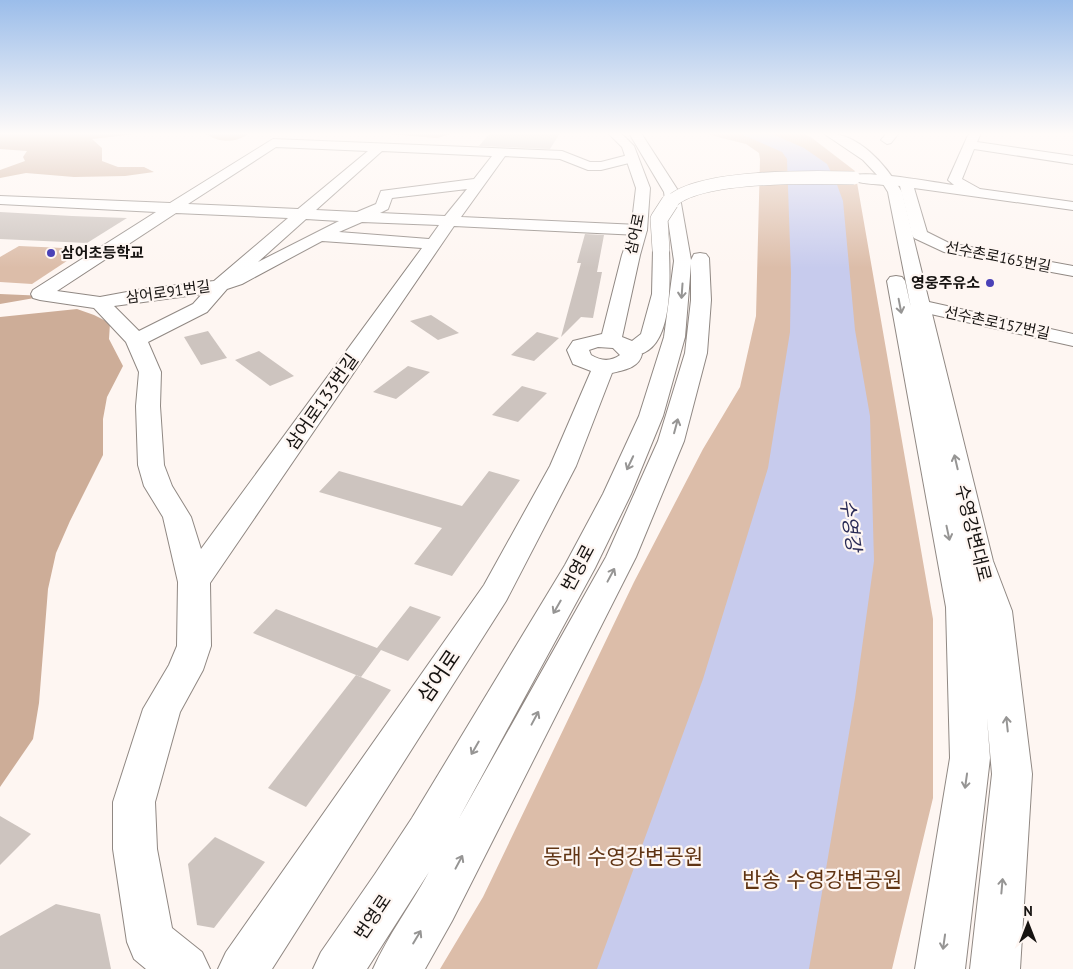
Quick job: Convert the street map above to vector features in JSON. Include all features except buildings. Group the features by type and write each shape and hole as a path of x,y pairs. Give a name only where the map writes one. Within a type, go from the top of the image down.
{"main road":[{"path":"171,207 217,178"},
{"path":"136,340 200,308 302,214 344,178"},
{"name":"삼어로133번길","path":"194,582 482,178"},
{"name":"삼어로","path":"243,969 495,593 563,466 615,352 638,230 643,188 641,178"},
{"name":"번영로","path":"338,969 400,878 574,577 610,508 651,418 670,359 682,296 683,259 680,224 675,199 666,178"},
{"name":"번영로","path":"398,969 436,905 621,557 671,441 696,353 701,300 700,247 693,210 680,178"},
{"path":"956,178 955,180 975,192"},
{"path":"615,352 640,346 651,336 661,294 660,215 669,204 682,196 702,188 745,179 880,180 1073,206"},
{"name":"선수촌로165번길","path":"880,180 920,235 944,247 1073,271"},
{"name":"수영강변대로","path":"880,180 895,192 978,561 995,611 1012,774 995,969"},
{"name":"수영강변대로","path":"880,180 879,190 886,219 900,303 964,607 970,758 940,969"},
{"path":"228,282 318,236 383,206 386,194 478,183"},
{"path":"0,200 638,230"},
{"name":"삼어로91번길","path":"171,207 40,294 100,303 228,282"},
{"path":"318,236 433,244"},
{"name":"삼어로91번길","path":"100,303 136,340 150,372 148,406 151,465 158,486 177,517 194,582 194,646 185,670 162,709 134,802 135,849 151,942 185,969"},
{"name":"선수촌로157번길","path":"920,306 1073,340"}],"green space":[{"path":"760,178 856,178 933,619 933,798 892,969 440,969 483,897 634,582 703,449 740,387 756,316"},
{"path":"19,246 85,249 32,284 0,282 0,257"}],"shaded area":[{"path":"0,294 46,296 0,304"},
{"path":"77,309 110,323 109,339 123,366 107,397 103,419 103,455 56,553 48,589 39,703 33,739 0,787 0,317"}],"water":[{"name":"수영강","path":"788,178 834,178 843,201 855,330 870,416 874,561 855,698 809,969 597,969 703,679 768,468 790,332 791,273"}],"place":[{"name":"삼어초등학교","path":"51,253"},
{"name":"영웅주유소","path":"990,283"}],"park label":[{"name":"동래 수영강변공원","path":"623,857"},
{"name":"반송 수영강변공원","path":"822,880"}]}
